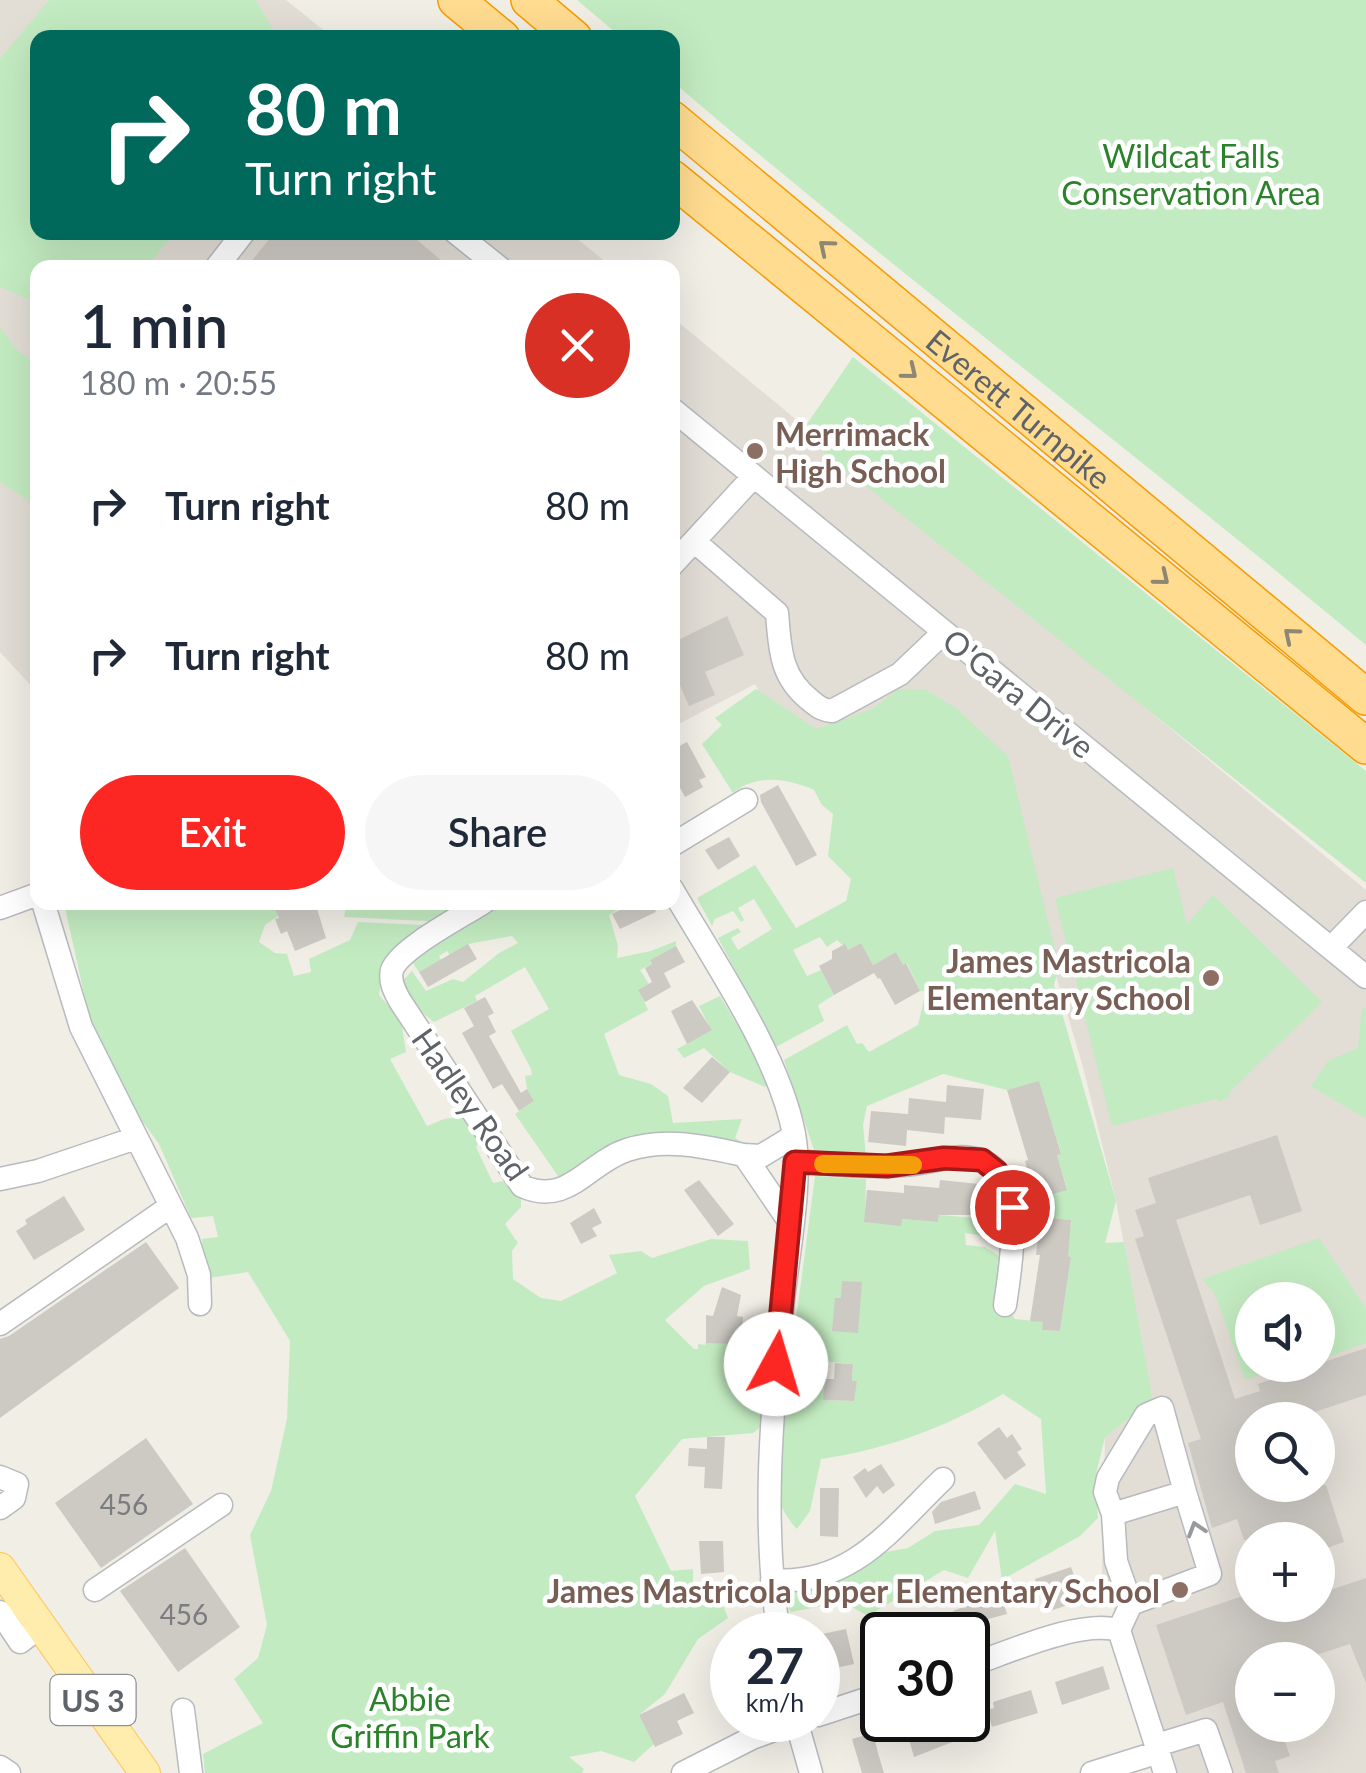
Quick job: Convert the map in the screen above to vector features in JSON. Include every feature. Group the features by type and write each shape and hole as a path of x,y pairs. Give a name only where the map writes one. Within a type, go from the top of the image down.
{"highway":[{"path":"456,0 492,30"},
{"path":"529,0 565,30"},
{"name":"Everett Turnpike","path":"680,126 1366,697"},
{"name":"Everett Turnpike","path":"680,185 1366,746"}],"main road":[{"name":"US 3","path":"0,1568 145,1773"}],"street":[{"path":"222,260 238,240"},
{"path":"465,240 490,260"},
{"path":"856,328 882,294"},
{"name":"O'Gara Drive","path":"680,416 1366,977"},
{"path":"680,556 754,476"},
{"path":"694,541 777,613 784,669 790,682 822,710 832,711 888,683 944,632"},
{"path":"680,840 746,800"},
{"path":"0,908 30,897"},
{"path":"680,903 767,1060 794,1136 795,1162 769,1452 775,1612"},
{"path":"45,910 80,1027 187,1238 199,1275 200,1304"},
{"name":"Hadley Road","path":"472,910 405,953 392,970 391,980 400,1001 522,1186 541,1195 560,1191 625,1150 663,1143 761,1156 794,1136"},
{"path":"1331,948 1366,912"},
{"path":"0,1179 38,1171 136,1138"},
{"path":"744,1155 790,1224"},
{"path":"795,1162 887,1166 944,1158 982,1160 997,1172 1012,1207 1014,1246 1006,1306"},
{"path":"0,1324 171,1206"},
{"path":"1130,1604 1210,1574 1162,1408 1146,1414 1108,1478 1104,1492 1112,1514 1116,1561 1130,1604 1119,1630 1160,1756"},
{"path":"0,1477 17,1484 14,1498 0,1508"},
{"path":"772,1580 820,1577 853,1563 943,1479"},
{"path":"1112,1514 1184,1492"},
{"path":"95,1590 221,1505"},
{"path":"0,1612 20,1642 41,1626"},
{"path":"990,1659 1074,1632 1107,1627 1119,1630"},
{"path":"183,1710 191,1773"},
{"path":"1092,1773 1160,1756 1206,1730 1220,1773"},
{"path":"682,1773 744,1742"},
{"path":"803,1742 811,1773"},
{"path":"0,1767 9,1773"}],"shaded area":[{"path":"0,0 286,0 323,30 30,30 30,240 579,240 603,260 30,260 30,684 0,652"},
{"path":"680,324 1366,890 1366,1773 1174,1773 1102,1575 1105,1437 1153,1400 1116,1201 1083,1067 994,766 798,762 755,684 680,723"}],"green space":[{"path":"49,0 256,0 273,30 30,30 30,240 169,240 152,260 30,260 30,300 0,287 0,59"},
{"name":"Wildcat Falls Conservation Area","path":"577,0 1366,0 1366,645 844,225 680,88 680,30 613,30"},
{"path":"0,327 17,350 30,359 30,501 0,482"},
{"path":"853,357 1366,771 1366,883 800,434"},
{"path":"756,689 816,729 872,709 899,689 926,690 957,709 1008,756 1059,967 1054,985 1116,1201 1105,1243 1124,1242 1153,1400 1105,1437 1096,1474 1098,1518 1080,1536 1002,1580 995,1531 968,1578 944,1570 875,1612 861,1612 843,1602 791,1612 785,1603 799,1580 862,1556 908,1548 935,1531 979,1525 1015,1484 1046,1494 1041,1419 1003,1394 915,1436 821,1459 810,1511 797,1529 787,1517 772,1474 772,1410 787,1408 792,1374 820,1380 824,1384 824,1400 853,1401 857,1381 852,1381 853,1364 791,1358 815,1176 866,1179 865,1222 938,1222 939,1215 976,1218 977,1206 1001,1209 1002,1239 965,1233 966,1245 985,1247 1001,1257 998,1283 1004,1303 1015,1319 1043,1322 1043,1330 1060,1331 1071,1257 1067,1256 1071,1220 1040,1217 1026,1223 1022,1193 1036,1199 1067,1189 1057,1155 1061,1153 1039,1082 1007,1090 943,1074 867,1106 863,1125 866,1156 814,1150 784,1060 847,1025 857,1044 862,1043 869,1052 918,1025 926,991 920,991 907,963 903,965 896,952 873,965 861,943 848,950 837,940 827,947 820,937 793,950 807,976 821,970 834,995 818,1005 824,1021 776,1047 718,938 738,928 741,932 731,938 738,950 772,929 754,899 738,908 744,920 741,922 733,911 715,919 712,926 697,898 755,865 796,928 846,901 851,879 828,856 833,814 822,805 814,790 794,783 762,780 733,793 702,744 722,725 715,718"},
{"path":"1173,868 1187,924 1213,895 1322,1002 1220,1102 1216,1099 1112,1126 1055,898"},
{"name":"Abbie Griffin Park","path":"66,910 278,910 281,914 265,925 259,942 275,953 287,954 294,976 311,972 309,959 350,940 358,922 422,925 428,930 382,978 379,995 401,1020 406,1052 390,1059 427,1126 466,1116 482,1137 476,1147 493,1183 510,1180 521,1195 521,1207 505,1224 518,1243 512,1251 513,1279 541,1298 561,1301 617,1273 609,1255 641,1251 652,1258 711,1239 748,1241 750,1269 704,1286 665,1320 694,1349 706,1341 741,1344 742,1332 768,1333 763,1425 753,1433 682,1439 635,1496 671,1571 693,1569 693,1582 718,1593 726,1612 710,1612 710,1631 698,1639 665,1694 639,1715 654,1744 634,1762 601,1751 569,1757 584,1769 582,1773 205,1773 203,1754 263,1723 234,1679 258,1658 267,1625 250,1535 271,1491 287,1419 290,1341 248,1272 203,1279 202,1239 218,1237 213,1216 191,1218 159,1144 135,1111 90,1021"},
{"path":"346,910 473,910 438,932 427,921 344,917"},
{"path":"487,910 617,910 609,915 618,946 617,958 676,941 676,946 640,970 649,984 639,990 648,1010 604,1034 619,1075 651,1084 668,1096 673,1123 742,1119 735,1138 743,1143 694,1138 571,1177 558,1176 515,1114 534,1101 525,1076 532,1075 531,1069 511,1031 549,1009 525,967 475,996 477,1001 434,1022 419,1010 400,983 412,971 426,991 453,979 463,982 518,943 512,936 468,944 450,955 447,951 439,956 441,960 419,972 409,957"},
{"path":"720,996 749,1045 765,1087 730,1072 704,1048 684,1058 677,1049 711,1030 699,1006"},
{"path":"1366,1008 1366,1119 1311,1086 1328,1061 1358,1048 1362,1009"},
{"path":"1319,1238 1366,1308 1366,1343 1335,1354 1335,1282 1235,1282 1235,1351 1215,1294 1202,1279"}],"building":[{"path":"269,240 417,240 441,260 252,260"},
{"path":"727,616 744,655 705,672 715,695 689,706 680,685 680,639"},
{"path":"687,742 706,777 699,780 703,787 685,797 680,788 680,746"},
{"path":"778,785 817,855 796,866 761,802 760,795"},
{"path":"729,837 740,856 718,870 705,850"},
{"path":"275,910 317,910 326,938 295,951 287,931 281,934 275,919 279,918"},
{"path":"620,910 656,912 620,929 612,914"},
{"path":"861,943 873,965 896,952 920,991 895,1005 874,973 834,995 819,966 832,959 832,951 845,944 848,950"},
{"path":"468,944 477,959 428,987 419,972"},
{"path":"676,946 685,962 664,973 671,987 645,1002 638,990 652,982 645,968 652,964 650,960"},
{"path":"485,997 494,1013 488,1016 496,1032 489,1036 521,1093 527,1089 534,1101 519,1111 502,1084 493,1089 462,1033 474,1026 464,1008"},
{"path":"692,1000 712,1030 687,1044 671,1011"},
{"path":"712,1057 730,1072 702,1103 683,1088"},
{"path":"1039,1081 1061,1154 1057,1155 1067,1190 1036,1199 1007,1090"},
{"path":"947,1085 984,1089 981,1120 945,1117 944,1134 907,1130 906,1146 868,1142 871,1111 908,1114 909,1098 946,1102"},
{"path":"1277,1135 1302,1211 1260,1225 1250,1195 1176,1220 1235,1399 1260,1391 1258,1384 1264,1382 1335,1382 1335,1358 1366,1348 1366,1395 1335,1405 1335,1402 1235,1402 1235,1502 1331,1502 1344,1542 1335,1545 1335,1522 1237,1519 1212,1528 1188,1443 1201,1439 1135,1239 1144,1236 1135,1210 1156,1203 1148,1178"},
{"path":"699,1180 734,1224 718,1236 684,1190"},
{"path":"940,1180 979,1184 976,1215 939,1215 938,1222 902,1219 901,1226 864,1222 867,1190 904,1193 904,1185 939,1188"},
{"path":"64,1196 85,1230 34,1260 16,1231 27,1224 25,1220"},
{"path":"594,1208 602,1223 592,1228 597,1236 581,1244 570,1223"},
{"path":"1040,1217 1071,1220 1071,1257 1060,1331 1042,1330 1043,1322 1030,1321 1040,1255 1036,1255"},
{"path":"146,1242 179,1288 0,1418 0,1339"},
{"path":"842,1281 862,1282 858,1333 832,1331 835,1298 841,1298"},
{"path":"722,1287 741,1295 737,1316 743,1317 741,1344 706,1343 706,1315 713,1316"},
{"path":"835,1363 853,1364 852,1381 857,1381 854,1401 823,1400 825,1379 834,1379"},
{"path":"999,1427 1007,1438 1012,1434 1026,1465 1005,1480 977,1443"},
{"path":"707,1437 725,1437 722,1489 704,1488 705,1467 688,1466 689,1448 707,1449"},
{"path":"146,1438 193,1504 101,1568 55,1503"},
{"path":"881,1464 895,1485 883,1494 877,1486 866,1498 853,1477 865,1468 868,1472"},
{"path":"820,1488 839,1488 838,1537 820,1536"},
{"path":"975,1491 981,1509 935,1524 932,1512 941,1502"},
{"path":"699,1541 723,1541 724,1572 701,1574"},
{"path":"185,1548 240,1627 178,1672 120,1591"},
{"path":"1071,1567 1083,1600 1047,1612 1035,1579"},
{"path":"1366,1578 1366,1683 1350,1644 1335,1649 1335,1642 1235,1642 1235,1739 1223,1702 1186,1715 1156,1625 1235,1599 1235,1622 1335,1622 1335,1588"},
{"path":"1000,1592 1007,1614 990,1619 990,1612 953,1611"},
{"path":"846,1629 854,1664 840,1667 840,1630"},
{"path":"1103,1666 1110,1689 1062,1705 1055,1682"},
{"path":"1031,1690 1038,1713 992,1727 993,1702"},
{"path":"684,1693 694,1713 677,1721 683,1734 655,1747 639,1715"},
{"path":"860,1737 860,1742 875,1742 884,1773 862,1773 852,1739"},
{"path":"910,1742 952,1742 914,1757"},
{"path":"1236,1742 1285,1742 1290,1756 1275,1761 1279,1773 1246,1773"}],"slow traffic":[{"path":"823,1164 913,1165"}],"place":[{"name":"Merrimack High School","path":"755,451"},
{"name":"James Mastricola Elementary School","path":"1211,978"},
{"name":"James Mastricola Upper Elementary School","path":"1180,1590"}],"route":[{"path":"776,1364 795,1162 887,1166 944,1158 982,1160 997,1172 1012,1207"}]}
